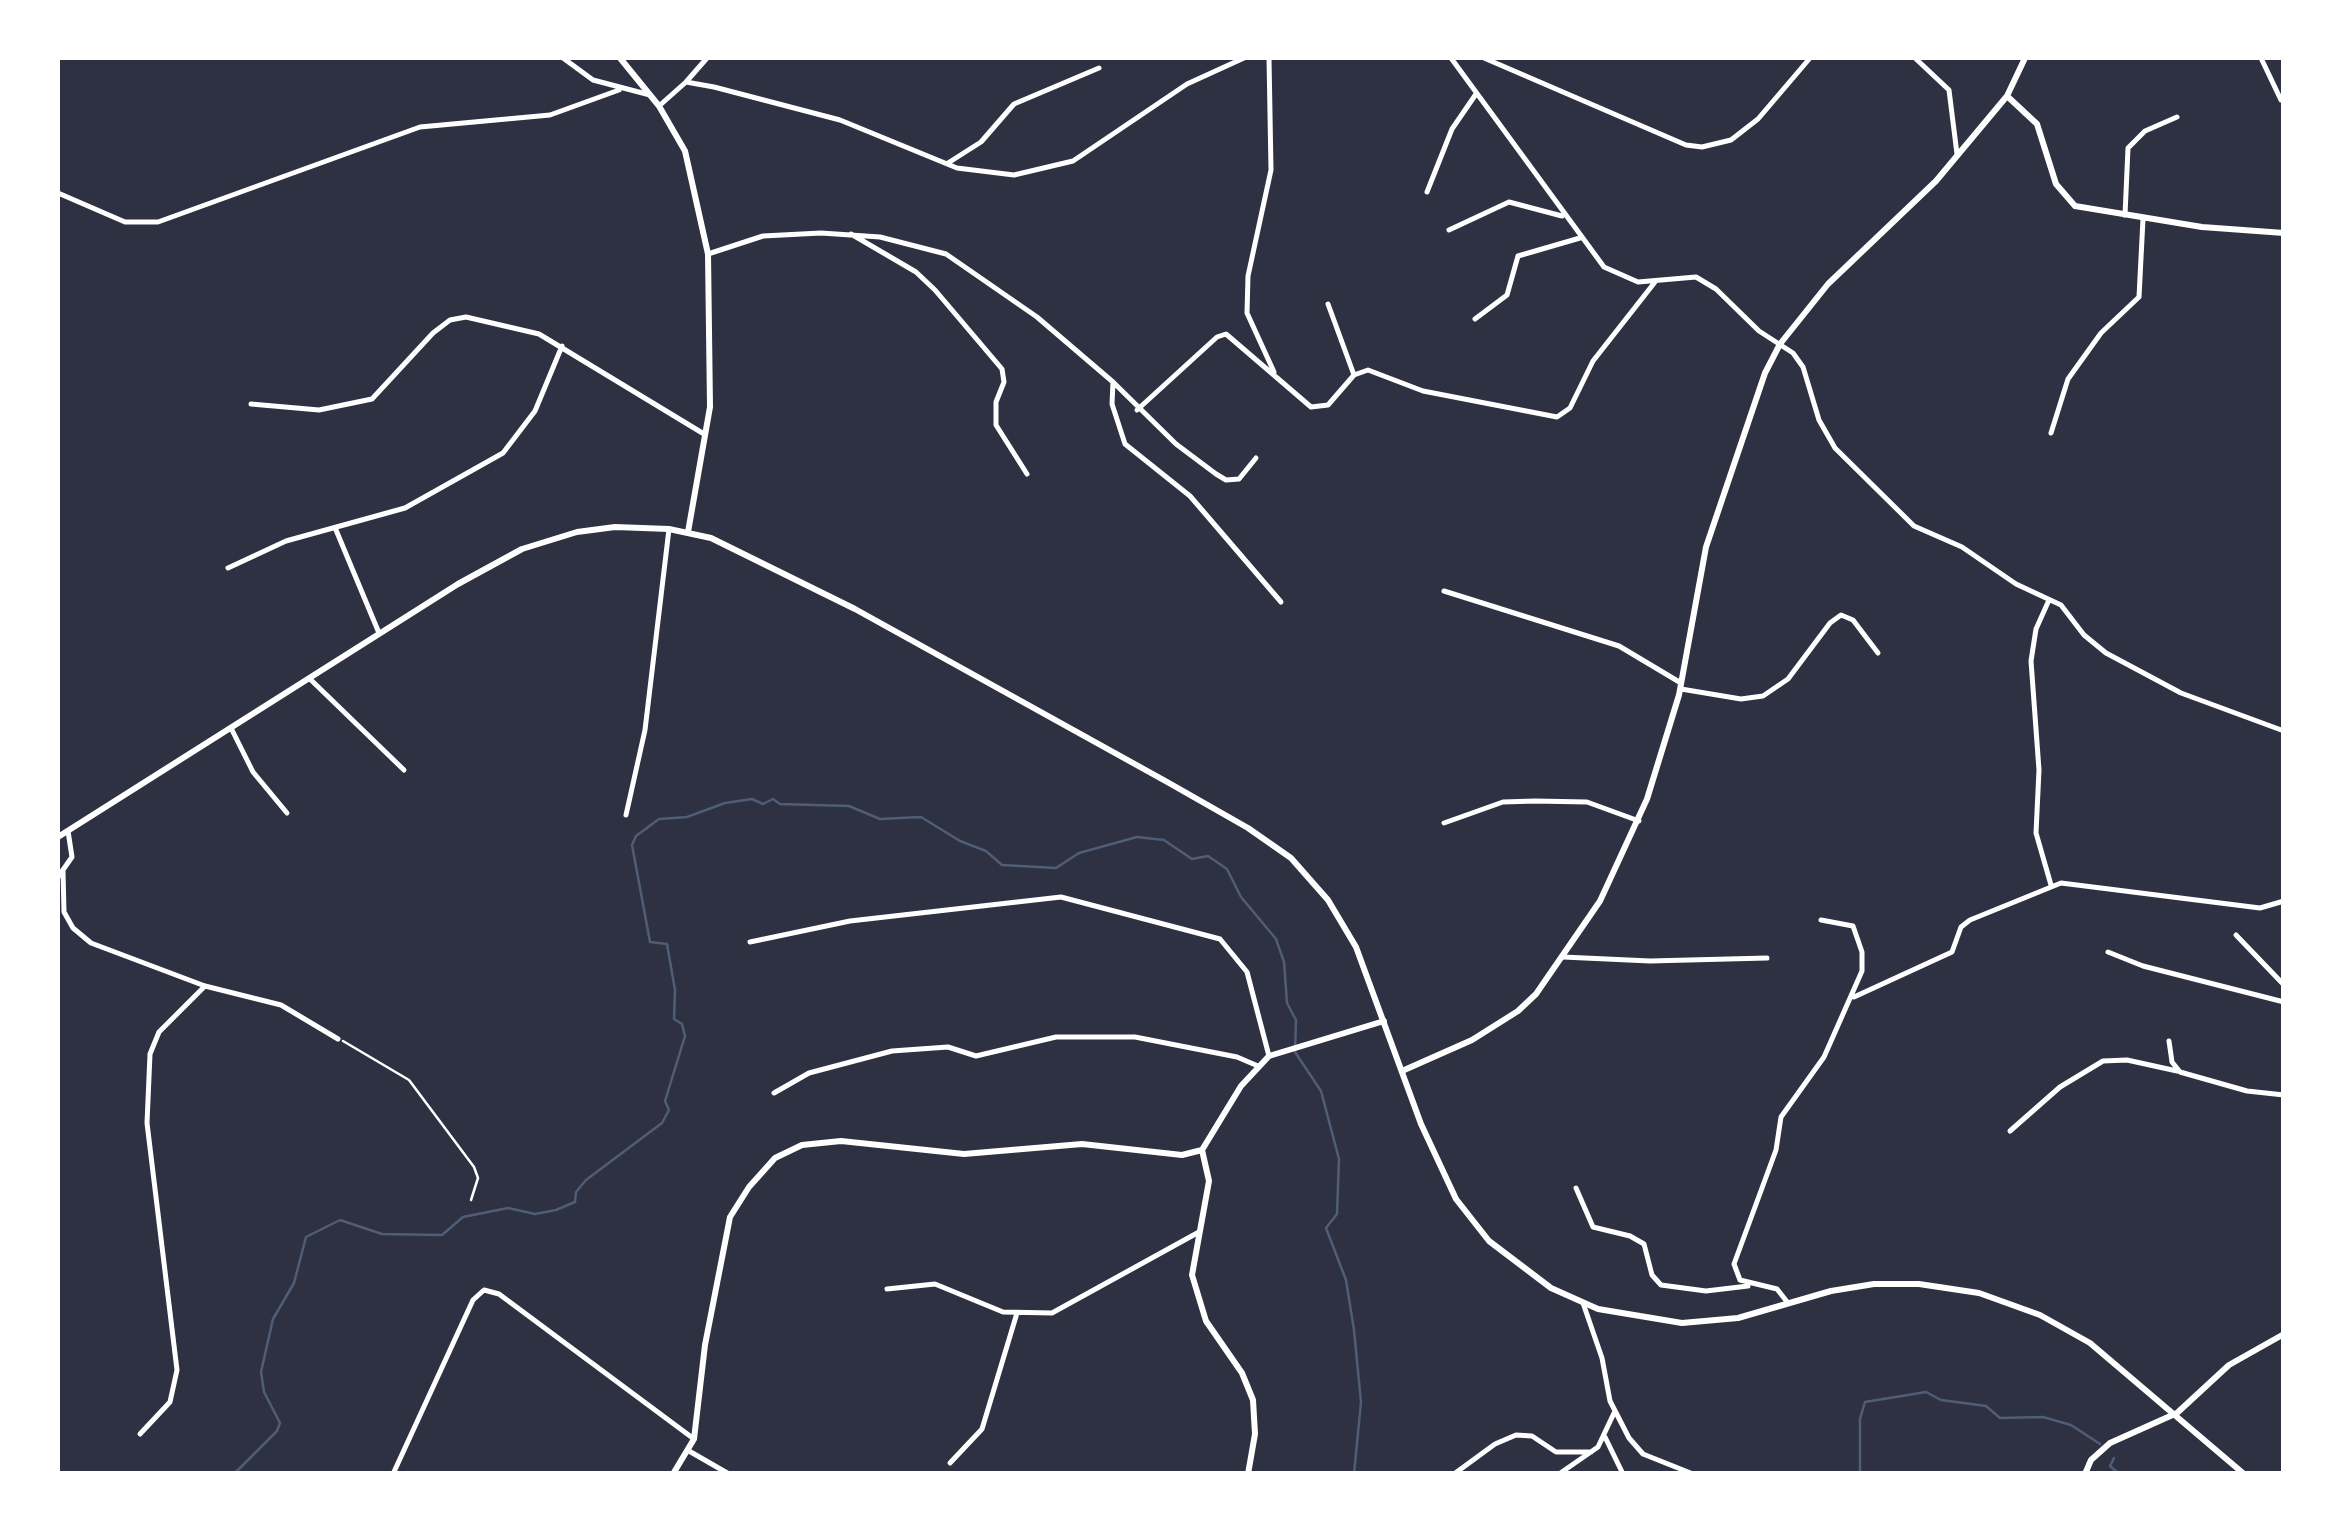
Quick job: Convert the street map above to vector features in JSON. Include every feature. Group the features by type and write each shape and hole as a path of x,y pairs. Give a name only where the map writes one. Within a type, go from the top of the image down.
{"street":[{"path":"563,58 593,80 619,90 650,95"},
{"path":"620,58 659,106 685,151 708,254 707,435 688,532"},
{"path":"659,106 706,58"},
{"path":"686,82 840,120 947,164 1002,175 1057,168 1091,152 1204,74 1244,58"},
{"path":"1269,58 1271,170 1248,276 1247,313 1257,344 1278,379"},
{"path":"1451,58 1564,217 1614,274 1655,282 1686,276 1706,282 1799,359 1818,420 1835,448 1914,526 1962,547 2016,584 2061,605 2084,635 2106,653 2181,693 2284,732"},
{"path":"1484,58 1686,145 1702,148 1731,140 1758,119 1810,58"},
{"path":"1915,58 1949,90 1957,155"},
{"path":"1402,1071 1472,1040 1518,1011 1563,957 1600,900 1638,821 1681,686 1706,546 1780,344 1812,300 1957,155 2006,96 2023,60 2034,58"},
{"path":"2262,58 2281,100"},
{"path":"947,164 981,142 1014,104 1099,68"},
{"path":"58,193 125,222 158,222 310,165 379,146 420,127 550,115 619,90"},
{"path":"1426,192 1452,128 1476,94"},
{"path":"2006,96 2037,124 2056,184 2067,200 2082,209 2284,233"},
{"path":"2126,216 2128,148 2145,131 2177,117"},
{"path":"1449,230 1509,202 1564,217"},
{"path":"2051,433 2068,379 2101,333 2140,297 2144,219"},
{"path":"708,254 778,234 849,233 909,242 966,264 1038,317 1113,382 1138,410 1226,480 1239,479 1256,458"},
{"path":"849,233 916,272 1002,369 996,426 1028,474"},
{"path":"1475,319 1507,295 1518,256 1580,238"},
{"path":"1138,410 1223,334 1236,340 1304,402 1319,408 1336,400 1354,374 1368,370 1423,390 1557,417 1570,408 1593,361 1655,282"},
{"path":"1328,304 1354,374"},
{"path":"251,404 319,410 372,399 418,346 456,318 514,324 562,346 707,435"},
{"path":"228,568 286,541 406,508 502,453 535,411 562,346"},
{"path":"1113,382 1112,404 1124,444 1190,496 1281,602"},
{"path":"58,838 501,559 538,542 615,527 688,532 764,561 1270,842 1307,874 1343,924 1434,1156 1472,1222 1527,1273 1583,1303 1626,1316 1682,1323 1738,1318 1831,1291 1874,1284 1919,1284 1979,1293 2063,1327 2177,1413 2244,1474"},
{"path":"626,814 645,730 669,529"},
{"path":"336,530 379,634"},
{"path":"1444,591 1619,646 1681,686 1741,699 1763,696 1788,679 1830,623 1841,615 1852,620 1878,653"},
{"path":"2049,600 2036,629 2031,661 2039,770 2036,833 2052,885"},
{"path":"309,678 355,728 404,770"},
{"path":"231,728 253,772 286,812"},
{"path":"1444,824 1503,802 1535,800 1587,802 1638,821"},
{"path":"68,831 74,850 60,874 62,905 82,937 205,986 282,1005 338,1038"},
{"path":"1852,998 1952,952 1964,924 2052,885 2070,882 2142,896 2195,898 2260,908 2284,900"},
{"path":"750,942 850,921 1061,897 1220,939 1248,972 1270,1056"},
{"path":"1752,1285 1736,1274 1735,1258 1776,1150 1781,1117 1824,1058 1852,998 1862,960 1856,931 1846,922 1822,920"},
{"path":"2236,934 2284,985"},
{"path":"2108,952 2143,966 2284,1002"},
{"path":"1563,957 1650,961 1767,958"},
{"path":"140,1434 170,1402 176,1370 147,1124 150,1054 160,1032 205,986"},
{"path":"674,1474 694,1440 705,1345 730,1217 761,1170 790,1150 840,1142 964,1154 1096,1144 1182,1155 1202,1150 1258,1066 1270,1056 1384,1021"},
{"path":"774,1093 809,1073 892,1052 948,1047 976,1056 1056,1037 1135,1037 1237,1057 1258,1066"},
{"path":"2169,1041 2176,1070"},
{"path":"2010,1131 2060,1087 2103,1061 2126,1060 2176,1070 2215,1084 2284,1095"},
{"path":"1202,1150 1209,1169 1193,1263 1194,1289 1212,1333 1242,1374 1253,1400 1255,1434 1248,1474"},
{"path":"1576,1188 1593,1227 1630,1236 1644,1244 1652,1274 1660,1285 1706,1291 1752,1285 1777,1289 1790,1306"},
{"path":"887,1289 935,1284 1017,1313 1052,1314 1199,1232"},
{"path":"393,1474 472,1300 484,1290 500,1294 694,1440"},
{"path":"1583,1303 1614,1413 1644,1454 1693,1474"},
{"path":"950,1463 982,1428 1017,1313"},
{"path":"2086,1474 2091,1460 2110,1443 2177,1413 2230,1366 2284,1334"},
{"path":"1559,1474 1605,1437 1614,1413"},
{"path":"1454,1474 1494,1444 1516,1435 1532,1436 1556,1452 1591,1452"},
{"path":"1605,1437 1624,1474"},
{"path":"688,1451 729,1474"}],"path":[{"path":"338,1038 382,1060 409,1080 474,1167 478,1178 471,1200"}],"waterway":[{"path":"234,1474 277,1431 280,1423 264,1392 261,1372 273,1319 294,1283 306,1237 340,1220 382,1234 442,1235 463,1217 508,1208 535,1214 556,1210 575,1202 576,1192 586,1180 662,1123 669,1110 665,1101 685,1036 682,1024 674,1019 675,990 667,944 650,942 632,845 636,836 659,819 687,817 725,803 752,799 763,804 773,799 780,804 849,806 880,819 921,817 960,841 986,851 1002,865 1056,868 1079,853 1137,837 1164,840 1192,859 1208,856 1227,869 1241,897 1276,939 1284,962 1287,1003 1296,1020 1295,1052 1321,1091 1339,1159 1337,1214 1326,1228 1346,1280 1354,1330 1361,1402 1354,1474"},
{"path":"1860,1474 1860,1419 1865,1402 1926,1392 1941,1400 1986,1406 2000,1418 2043,1417 2071,1425 2100,1444"},
{"path":"2114,1458 2110,1466 2119,1474"}]}
